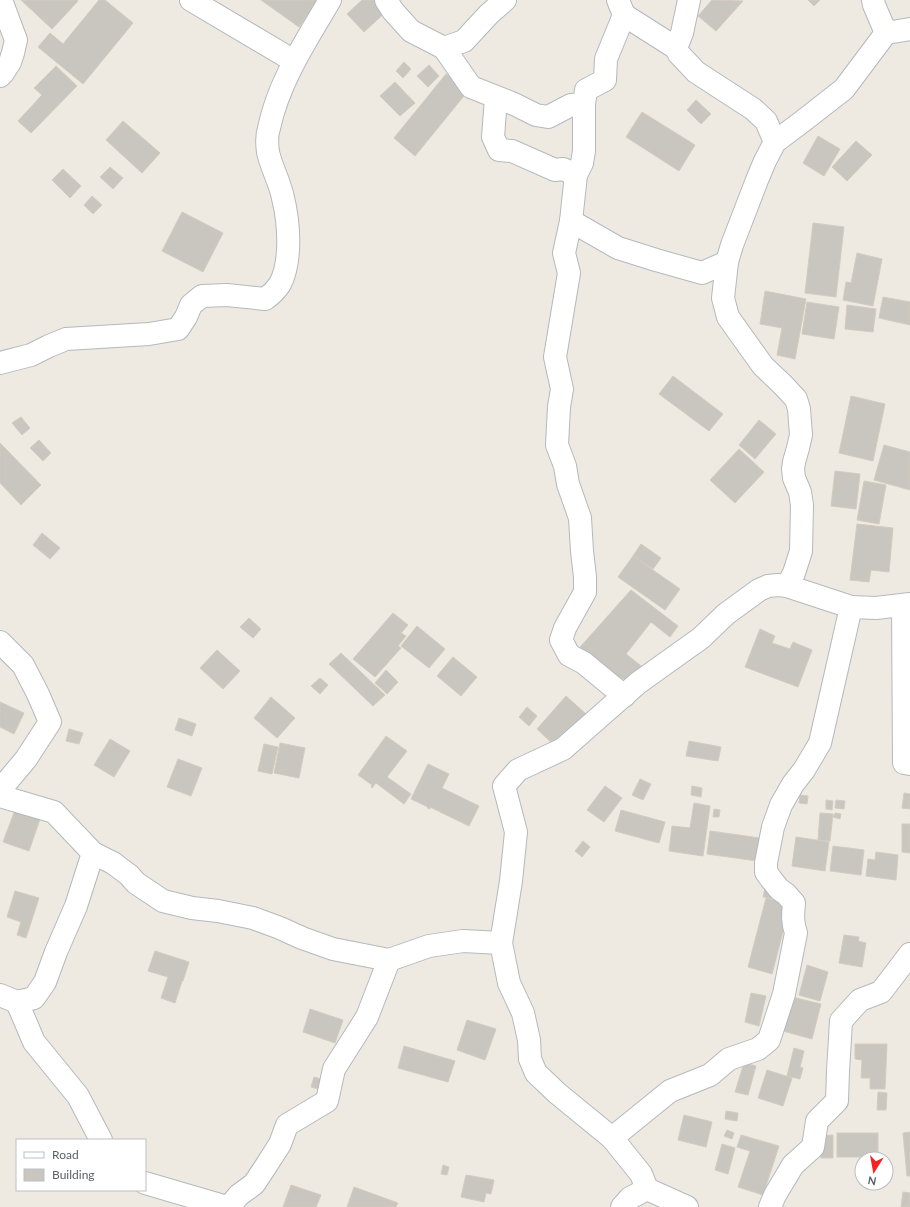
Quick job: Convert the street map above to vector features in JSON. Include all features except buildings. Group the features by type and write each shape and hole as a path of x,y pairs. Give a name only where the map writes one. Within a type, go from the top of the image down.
{"street":[{"path":"0,76 10,62 16,40 1,0"},
{"path":"191,0 294,61"},
{"path":"0,363 31,355 66,339 150,334 178,329 186,317 191,305 202,296 227,295 265,299 272,294 280,284 285,271 289,243 283,198 268,151 268,129 276,102 294,61 330,0"},
{"path":"386,0 393,11 411,31 444,48 471,87 514,104 536,115 548,117 571,105 584,104"},
{"path":"444,48 464,41 488,14 505,0"},
{"path":"676,48 682,33 689,0"},
{"path":"787,586 794,573 800,551 802,505 800,492 794,478 793,469 800,435 799,409 796,399 763,366 728,317 723,298 727,262 757,180 765,161 776,142 844,89 902,35 874,5 873,0"},
{"path":"624,696 584,663 569,655 561,640 565,628 585,592 586,577 582,551 580,518 568,484 565,466 556,445 562,389 555,357 569,273 564,253 571,221 576,175 582,164 584,151 584,104 586,90 605,80 606,59 621,8 676,48 679,54 696,72 753,109 766,121 776,142"},
{"path":"496,98 493,137 499,150 512,152 555,170 563,169 576,175"},
{"path":"571,221 618,248 702,273 727,262"},
{"path":"687,1207 647,1189 641,1174 612,1138 557,1093 536,1073 530,1059 529,1040 523,1013 509,983 501,943 511,880 516,832 504,786 518,770 563,749 638,683 701,638 726,614 760,590 768,586 778,585 787,586 851,606 876,608 906,604 904,763 910,764"},
{"path":"612,1138 670,1091 710,1075 729,1060 758,1050 769,1040 784,994 796,934 793,924 794,903 779,889 766,872 766,863 773,827 781,805 792,784 804,770 820,743 851,606"},
{"path":"0,642 23,665 50,722 26,759 0,790"},
{"path":"0,796 54,812 93,853 113,863 129,874 136,883 163,901 192,908 218,911 253,918 333,949 388,960 429,946 463,941 501,943"},
{"path":"93,853 76,906 45,982 34,998 9,998 34,1042 78,1096 100,1139"},
{"path":"770,1207 775,1195 793,1165 813,1147 817,1121 837,1101 841,1021 860,1000 881,992 910,954"},
{"path":"146,1183 228,1207 239,1195 254,1184 280,1144 287,1125 327,1101 334,1069 367,1017 388,960"},
{"path":"622,1207 630,1198 647,1189"}]}
